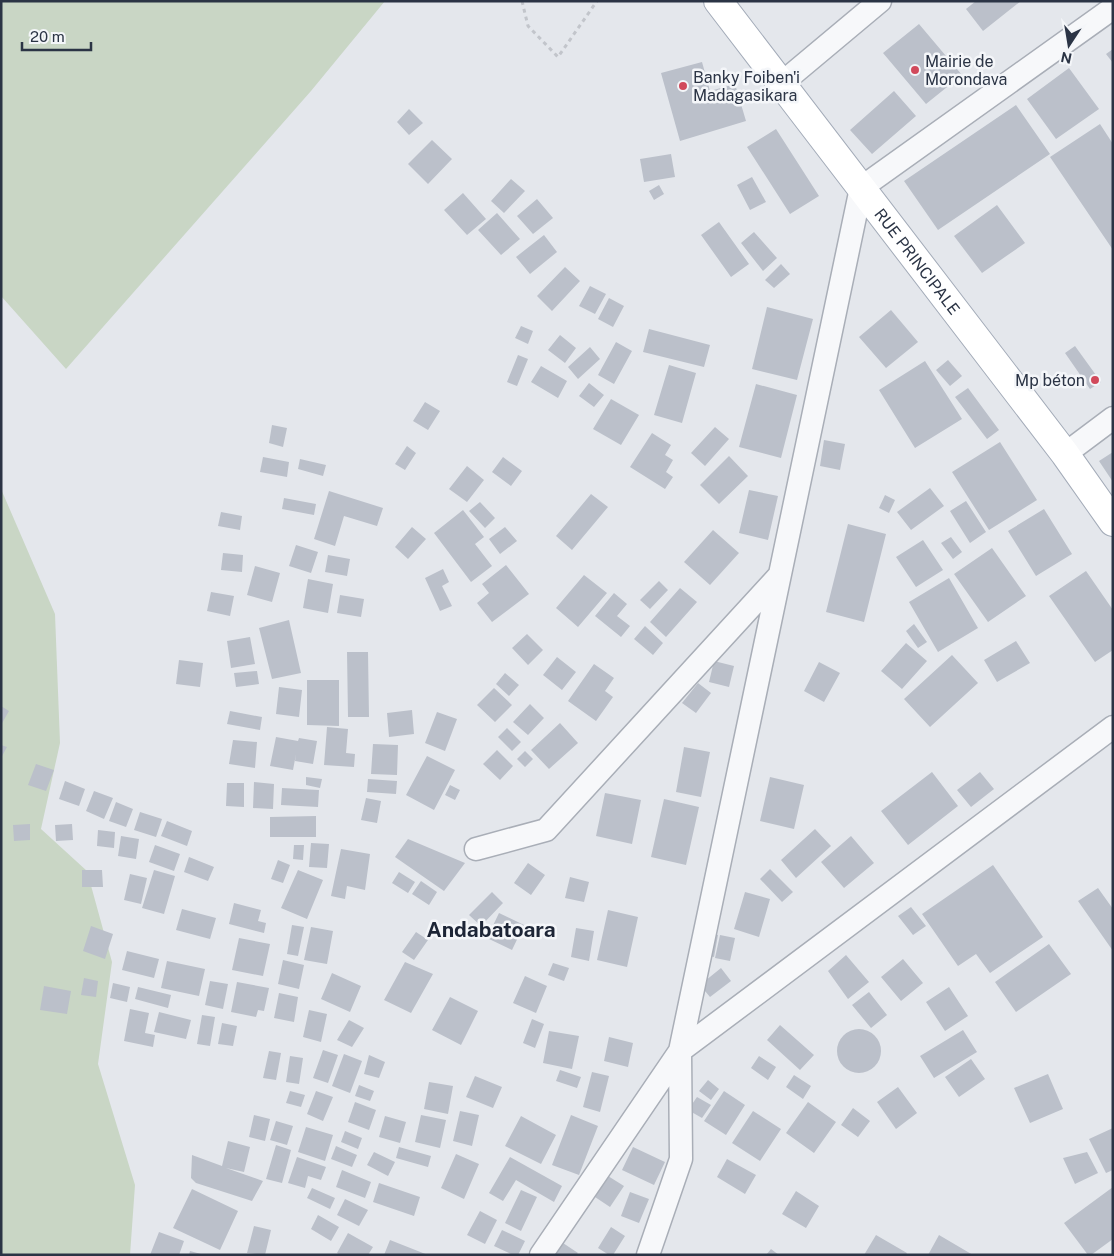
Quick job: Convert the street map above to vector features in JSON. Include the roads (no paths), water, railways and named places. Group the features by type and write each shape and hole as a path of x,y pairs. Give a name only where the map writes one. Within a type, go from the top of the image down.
{"main road":[{"name":"RUE PRINCIPALE","path":"718,1 1065,454 1113,522"}],"street":[{"path":"782,83 880,1"},
{"path":"648,1255 681,1159 680,1051 861,188 1113,8"},
{"path":"1065,454 1113,418"},
{"path":"476,848 546,830 779,576"},
{"path":"541,1255 680,1051 1113,727"}],"place":[{"name":"Mairie de Morondava","path":"915,70"},
{"name":"Banky Foiben'i Madagasikara","path":"683,86"},
{"name":"Mp béton","path":"1095,380"}],"district":[{"name":"Andabatoara","path":"491,930"}]}
